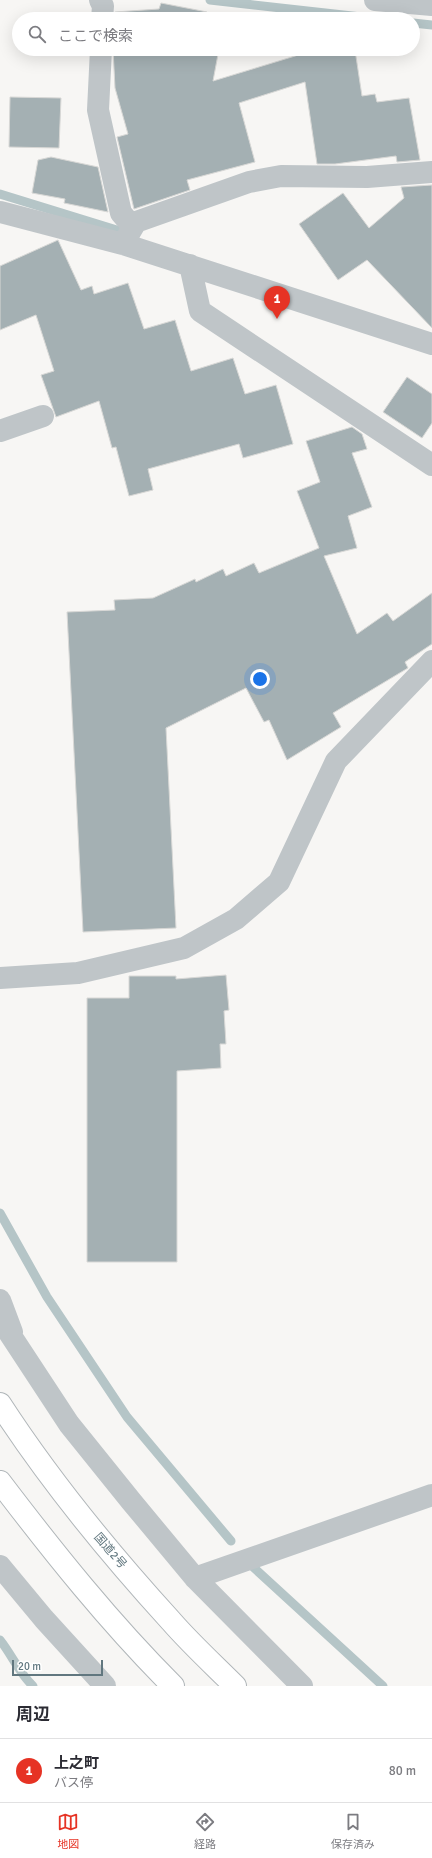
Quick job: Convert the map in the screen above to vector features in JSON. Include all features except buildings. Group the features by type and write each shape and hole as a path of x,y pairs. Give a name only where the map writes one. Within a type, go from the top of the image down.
{"highway":[{"name":"国道2号","path":"0,1404 26,1444 94,1532 171,1622 235,1686"},
{"path":"0,1482 59,1560 134,1647 173,1686"}],"street":[{"path":"100,0 103,6 103,12"},
{"path":"375,0 432,6"},
{"path":"101,56 98,110 121,213 128,235"},
{"path":"128,235 136,222 249,182 281,176 367,177 432,172"},
{"path":"0,212 128,235 190,265 432,344"},
{"path":"190,265 200,311 432,465"},
{"path":"0,431 43,416"},
{"path":"0,978 78,973 184,948 236,919 279,882 336,761 432,661"},
{"path":"0,1300 16,1344"},
{"path":"0,1319 69,1424 131,1502 195,1578 302,1686"},
{"path":"195,1578 432,1495"},
{"path":"0,1566 44,1619 105,1686"}],"waterway":[{"path":"210,0 317,12"},
{"path":"420,24 432,25"},
{"path":"0,194 120,231"},
{"path":"0,1213 47,1297 127,1417 231,1541"},
{"path":"252,1566 383,1686"},
{"path":"0,1640 33,1686"}],"place":[{"name":"上之町","path":"277,319"}]}
